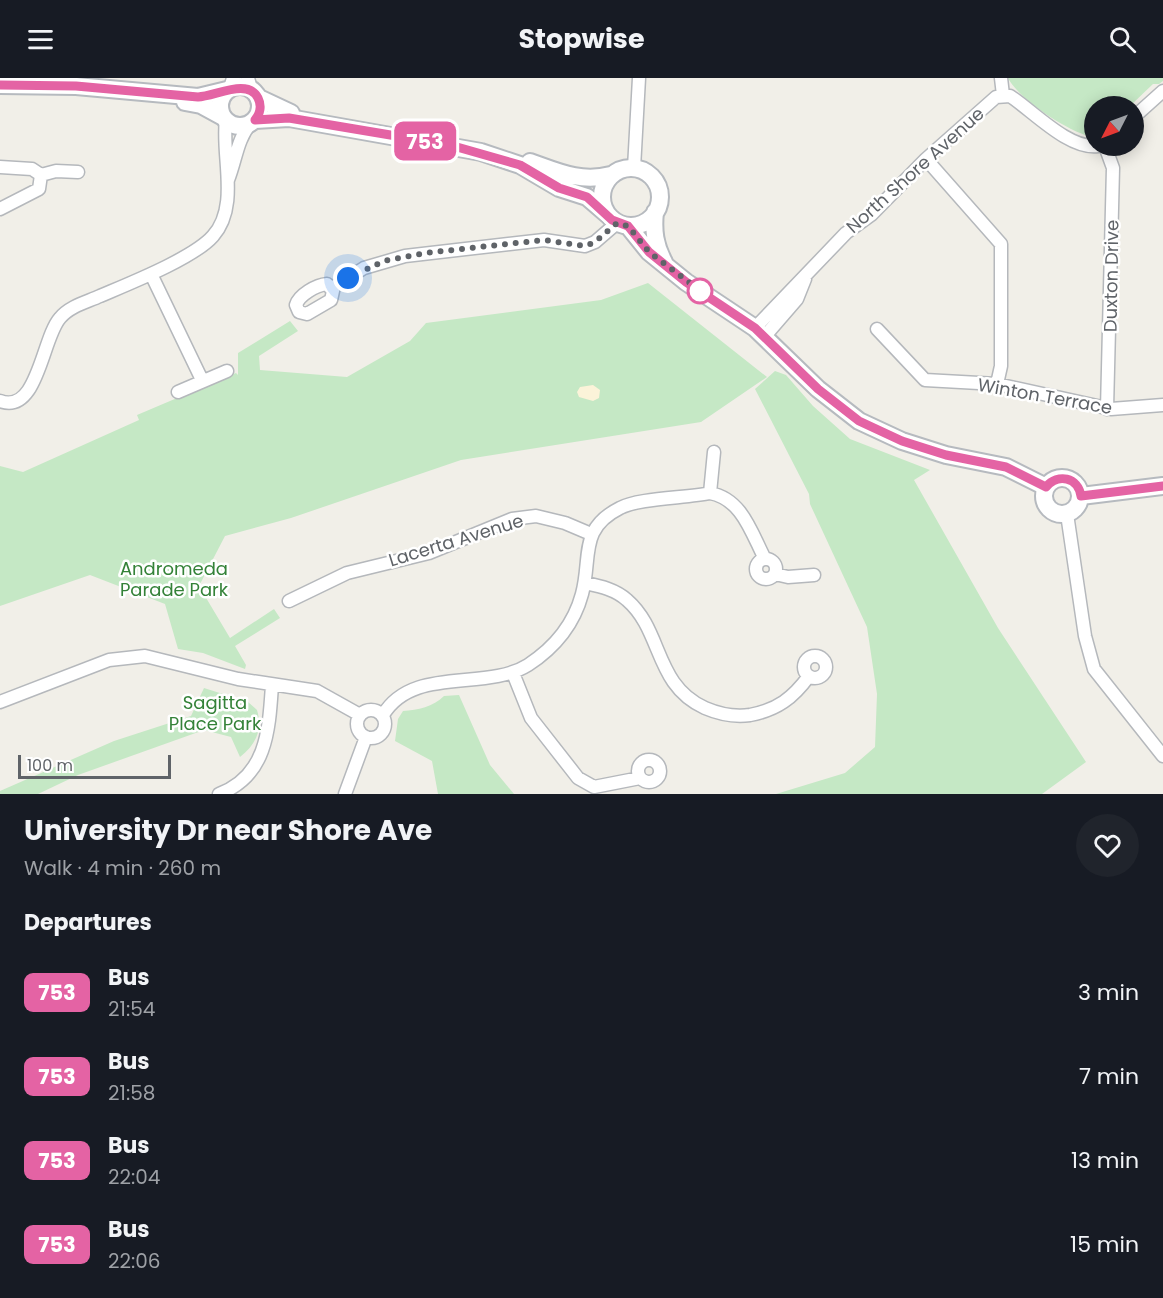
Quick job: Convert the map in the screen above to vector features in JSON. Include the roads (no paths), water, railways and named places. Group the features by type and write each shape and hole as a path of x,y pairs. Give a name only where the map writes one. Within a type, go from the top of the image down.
{"street":[{"path":"634,168 639,78"},
{"path":"1000,78 1003,95"},
{"path":"0,85 76,86 198,97 230,86 241,86 253,88 293,113 489,148 579,179 595,179 626,168 634,168 651,176 657,184 659,203 653,228 657,249 664,262"},
{"path":"0,401 8,404 23,399 31,387 55,326 61,317 73,308 151,274 202,245 213,236 224,212 228,181 224,119 219,106 230,86"},
{"path":"228,181 241,137 260,110 253,88"},
{"path":"1144,108 1163,91"},
{"path":"0,93 70,92 149,98 201,105 238,126 289,118 481,152 520,165 559,188 587,197 618,221 649,252 686,282 760,332 839,407 880,432 946,455 1006,467 1046,487"},
{"name":"North Shore Avenue","path":"760,332 797,299 805,278 846,233 871,215 926,159 990,101 1003,95 1010,96 1064,135 1084,144"},
{"name":"Duxton Drive","path":"1107,409 1113,168 1109,156"},
{"path":"926,159 1000,244 1001,366 997,384"},
{"path":"0,167 32,169 41,175 56,171 78,172"},
{"path":"0,209 39,189 41,175"},
{"path":"611,175 602,190 602,199 618,221"},
{"path":"332,288 364,268 405,256 544,240 585,246 595,242 618,221 644,223 656,212"},
{"path":"151,274 202,380"},
{"name":"Winton Terrace","path":"877,329 926,380 997,384 1107,409 1163,405"},
{"path":"178,392 227,370"},
{"path":"710,493 714,452"},
{"path":"1067,478 1077,485 1081,496 1077,507 1067,514 1050,510 1044,499 1046,487 1055,479 1067,478"},
{"path":"1081,496 1163,486"},
{"path":"383,715 390,703 422,687 498,678 513,673 540,657 559,639 576,610 585,583 586,551 591,534 602,521 620,507 710,493 733,502 765,559 757,565 758,575 767,579 775,574 788,577 814,575"},
{"path":"1067,514 1085,636 1094,669 1163,756"},
{"name":"Lacerta Avenue","path":"289,601 347,573 429,553 512,519 536,516 565,523 591,534"},
{"path":"585,583 615,592 626,599 643,622 673,683 685,696 714,711 746,715 775,708 789,699 808,676"},
{"path":"0,702 109,660 129,656 157,657 238,679 317,691 360,715"},
{"path":"513,673 531,718 578,778 594,787 640,778"},
{"path":"219,794 238,784 260,760 269,724 272,685"},
{"path":"371,709 383,715 386,724 383,733 375,738 366,737 358,728 360,715 371,709"},
{"path":"345,794 366,737"}],"park label":[{"name":"Andromeda Parade Park","path":"174,578"},
{"name":"Sagitta Place Park","path":"215,712"}]}
